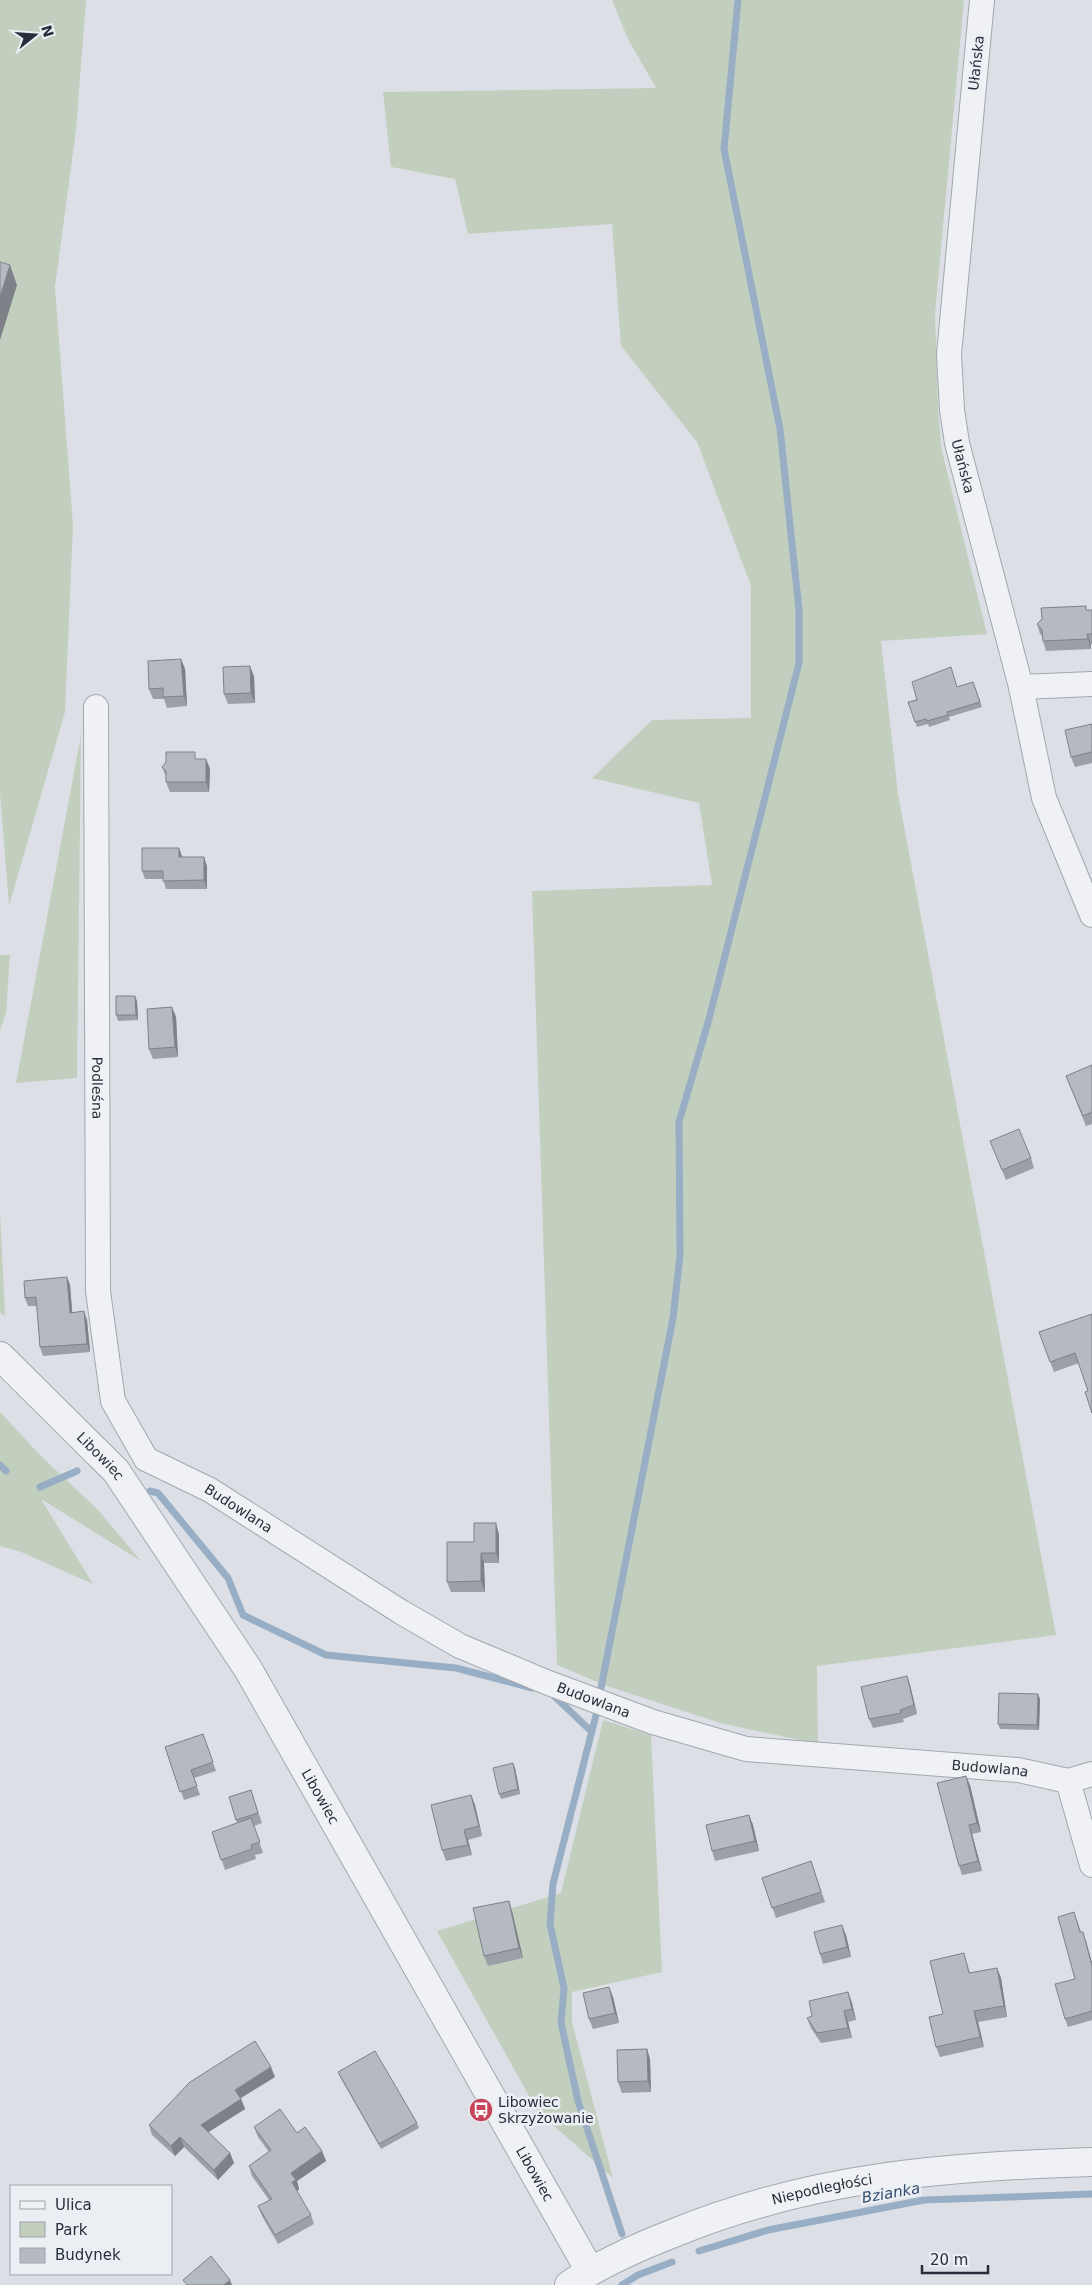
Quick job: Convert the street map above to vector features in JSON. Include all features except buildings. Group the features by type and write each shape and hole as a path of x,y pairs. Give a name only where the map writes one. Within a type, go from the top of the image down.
{"street":[{"name":"Ułańska","path":"982,0 949,354 952,410 957,443 1021,687 1044,798 1092,914"},
{"path":"1021,687 1092,684"},
{"name":"Podleśna","path":"96,707 98,1291 114,1401 146,1459"},
{"name":"Libowiec","path":"0,1356 116,1471 248,1670 580,2278"},
{"path":"116,1471 126,1463 146,1459"},
{"name":"Budowlana","path":"146,1459 210,1490 401,1612 460,1646 546,1682 653,1722 746,1749 1018,1770 1068,1781 1092,1774"},
{"path":"1068,1781 1092,1865"},
{"name":"Niepodległości","path":"580,2278 656,2240 716,2216 768,2199 816,2188 914,2172 1092,2162"}],"green space":[{"path":"0,0 86,0 76,130 55,287 73,525 65,712 9,906 0,792"},
{"path":"612,0 964,0 935,314 938,405 941,447 987,634 881,641 898,794 1056,1635 817,1666 818,1744 720,1723 604,1685 557,1665 532,891 712,885 699,803 592,778 652,720 751,718 751,586 697,442 621,346 612,224 468,234 455,179 391,167 383,92 656,88 628,39"},
{"path":"81,735 77,1078 16,1083"},
{"path":"0,955 10,955 6,1013 0,1030"},
{"path":"0,1208 5,1317 0,1312"},
{"path":"0,1412 40,1455 98,1510 141,1561 41,1499 93,1584 21,1552 0,1546"},
{"path":"603,1720 651,1735 662,1972 572,1992 572,2022 613,2178 538,2112 437,1931 561,1893"}],"waterway":[{"path":"601,1688 673,1318 680,1255 679,1122 709,1019 799,663 799,610 780,429 724,149 738,0"},
{"path":"0,1465 6,1471"},
{"path":"40,1487 77,1471"},
{"path":"150,1491 158,1493 228,1578 243,1615 326,1655 456,1668 532,1688"},
{"path":"552,1694 592,1732"},
{"path":"596,1715 553,1884 550,1924 564,1988 561,2023 578,2101 622,2234"},
{"name":"Bzianka","path":"699,2251 768,2230 924,2200 1092,2194"},
{"name":"Bzianka","path":"622,2285 638,2275 672,2262"}],"place":[{"name":"Libowiec Skrzyżowanie","path":"481,2110"}]}
